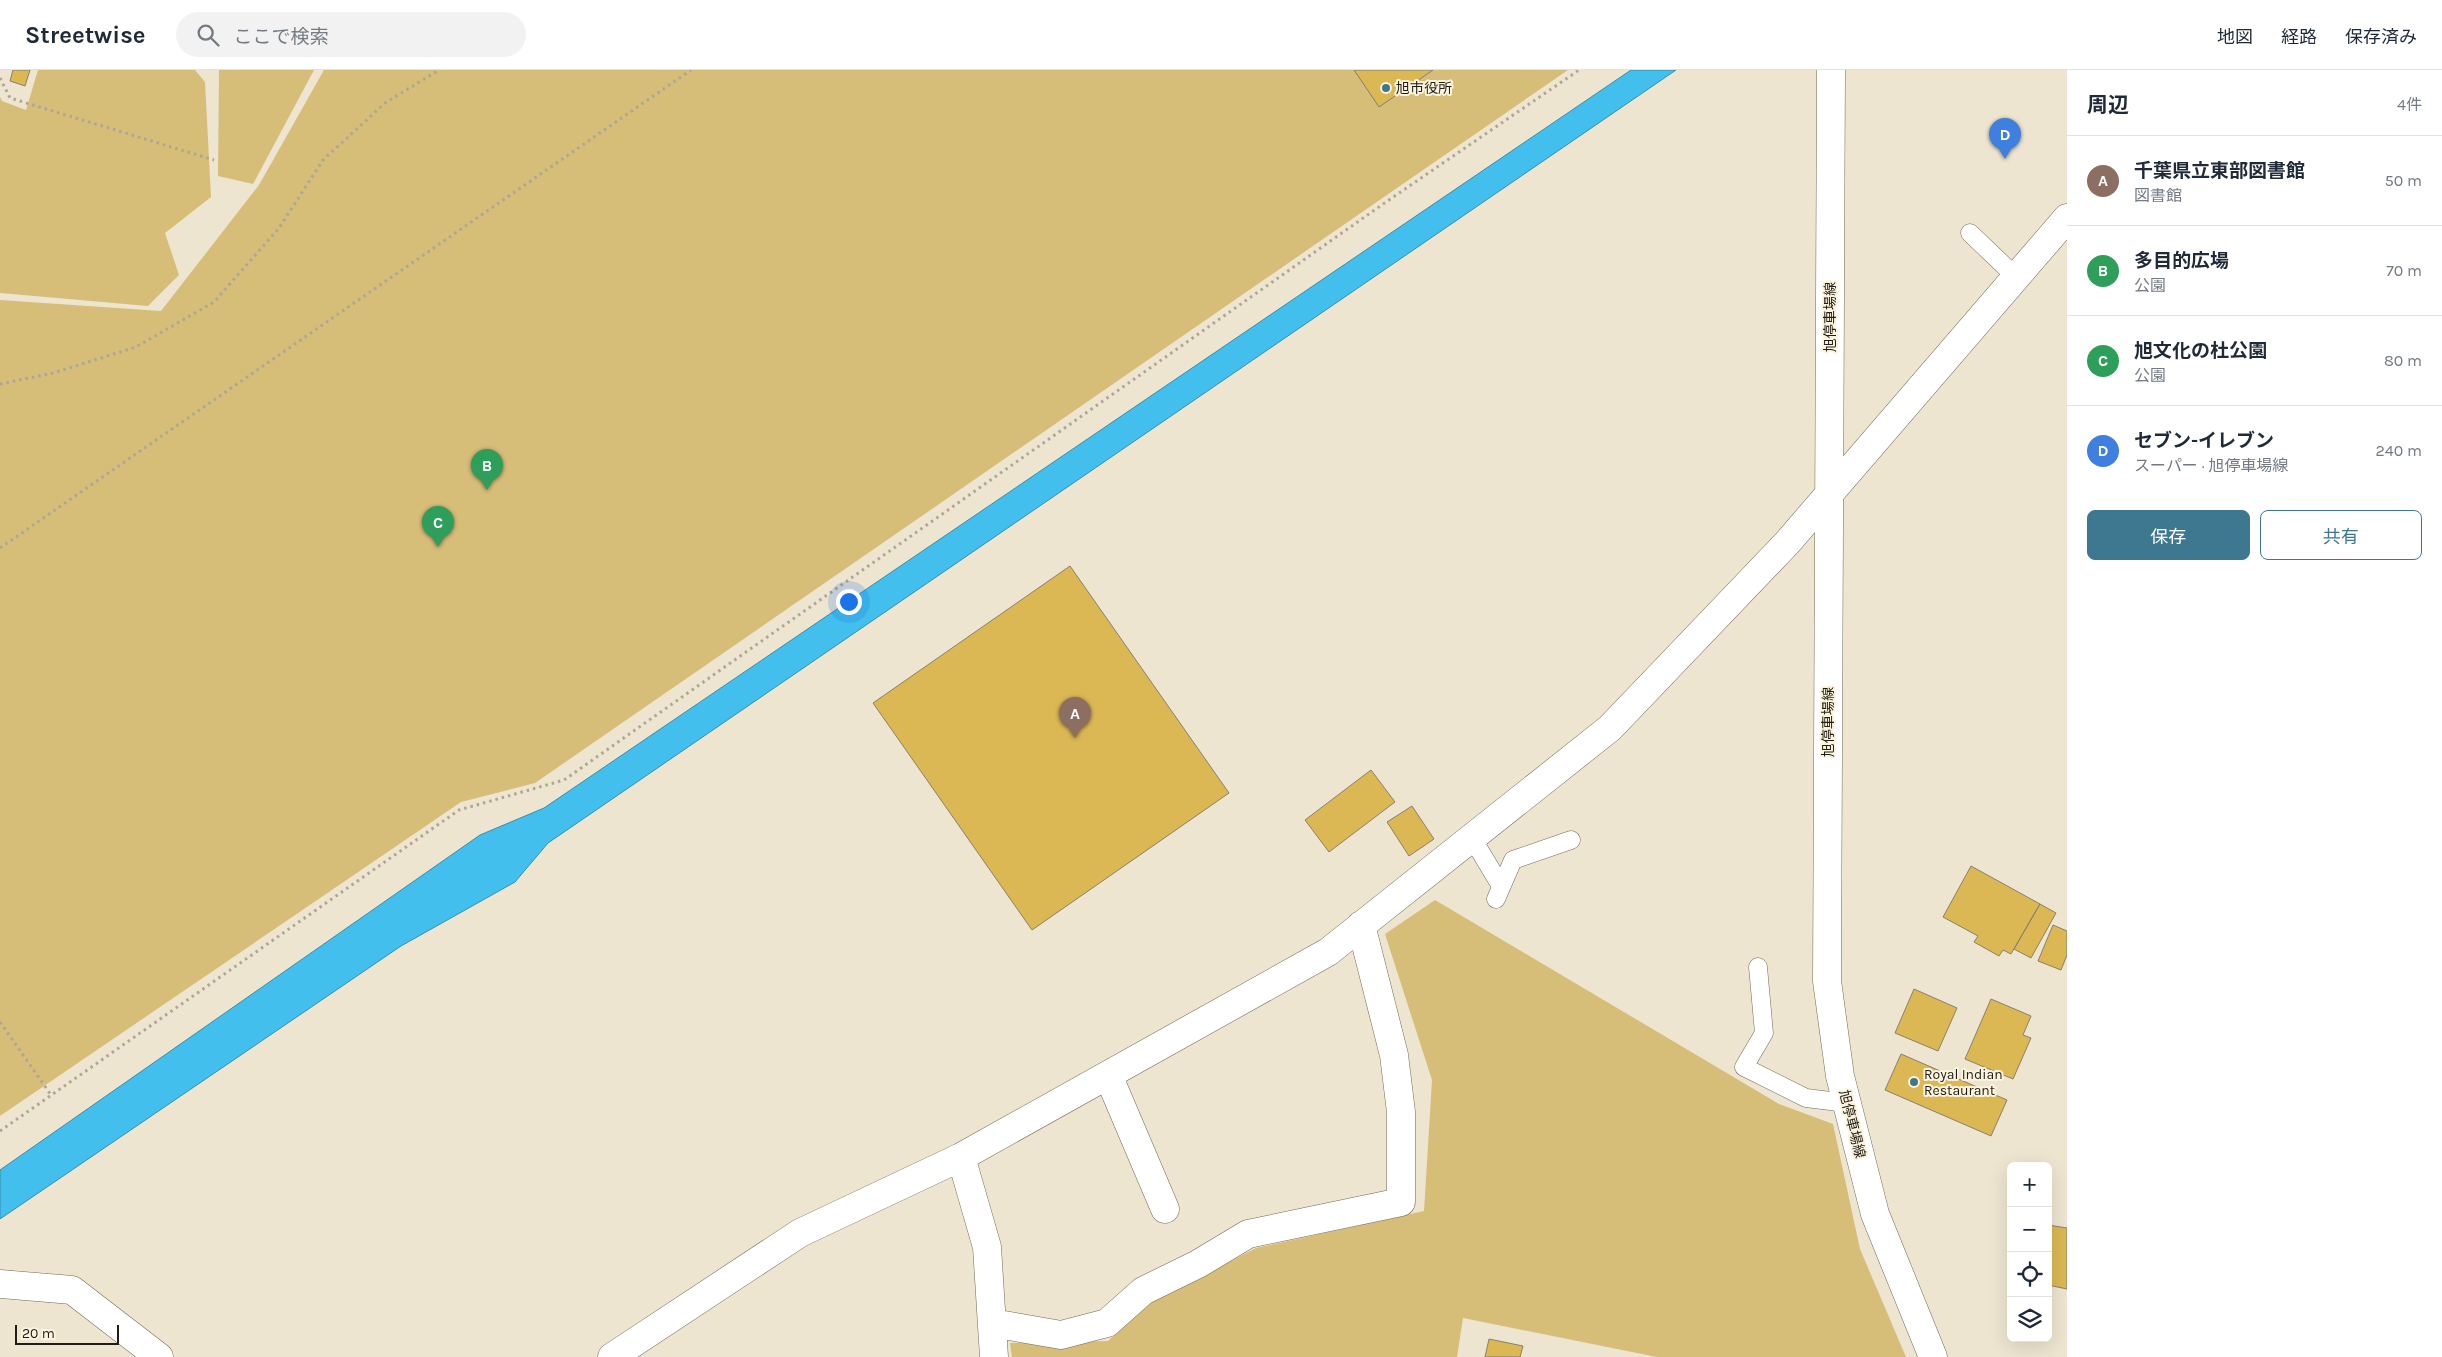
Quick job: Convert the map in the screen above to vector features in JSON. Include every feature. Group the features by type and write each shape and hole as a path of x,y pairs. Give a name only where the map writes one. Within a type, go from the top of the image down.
{"street":[{"name":"旭停車場線","path":"1831,70 1827,981 1840,1076 1875,1214 1933,1357"},
{"path":"612,1357 800,1233 961,1157 1328,952 1610,728 1787,543 2067,218"},
{"path":"992,1323 1060,1335 1107,1323 1143,1291 1198,1264 1248,1234 1401,1202 1401,1112 1394,1055 1361,925"},
{"path":"1108,1075 1165,1209"},
{"path":"961,1157 987,1248 994,1357"},
{"path":"0,1284 72,1290 159,1357"}],"lane":[{"path":"1970,233 2016,277"},
{"path":"1472,838 1498,893 1513,860 1571,840"},
{"path":"1758,967 1764,1033 1744,1067 1806,1098 1847,1104"}],"path":[{"path":"0,384 53,373 136,347 214,302 279,228 323,160 385,103 439,70"},
{"path":"0,548 691,70"},
{"path":"0,1131 459,810 564,780 1386,202 1580,70"},
{"path":"0,78 10,98 214,160"},
{"path":"0,1022 51,1095"}],"shaded area":[{"path":"38,70 195,70 205,82 211,197 165,233 179,275 148,306 0,293 0,97 2,101 26,110"},
{"path":"219,70 314,70 253,184 218,176"},
{"path":"324,70 1568,70 535,783 461,802 0,1116 0,300 161,311 259,185"},
{"path":"1435,900 1779,1104 1833,1124 1860,1249 1906,1357 1657,1357 1463,1318 1457,1357 1012,1357 1010,1343 1108,1341 1142,1307 1256,1248 1424,1211 1432,1080 1385,934"}],"water":[{"path":"1631,70 1676,70 548,843 515,882 401,946 0,1219 0,1170 480,835 544,808"}],"building":[{"path":"13,70 30,70 25,86 10,81"},
{"name":"旭市役所","path":"1354,70 1433,70 1379,107"},
{"path":"1070,566 1229,793 1032,930 873,703"},
{"path":"1371,770 1395,802 1329,852 1305,820"},
{"path":"1412,806 1434,839 1409,856 1387,822"},
{"path":"1971,866 2040,904 2011,954 2003,950 1999,956 1974,942 1978,936 1943,917"},
{"path":"2040,904 2056,913 2031,958 2014,949"},
{"path":"2053,925 2067,931 2067,955 2061,970 2038,961"},
{"path":"1914,989 1957,1008 1938,1051 1895,1033"},
{"path":"1991,999 2031,1016 2023,1035 2031,1038 2013,1079 1965,1059"},
{"path":"1901,1054 2007,1100 1991,1136 1885,1090"},
{"path":"2052,1226 2067,1228 2067,1289 2052,1286"},
{"path":"1489,1339 1523,1346 1520,1357 1485,1357"}],"place":[{"name":"旭市役所","path":"1386,88"},
{"name":"セブン-イレブン","path":"2005,159"},
{"name":"多目的広場","path":"487,490"},
{"name":"旭文化の杜公園","path":"438,547"},
{"name":"千葉県立東部図書館","path":"1075,738"},
{"name":"Royal Indian Restaurant","path":"1914,1082"}]}
